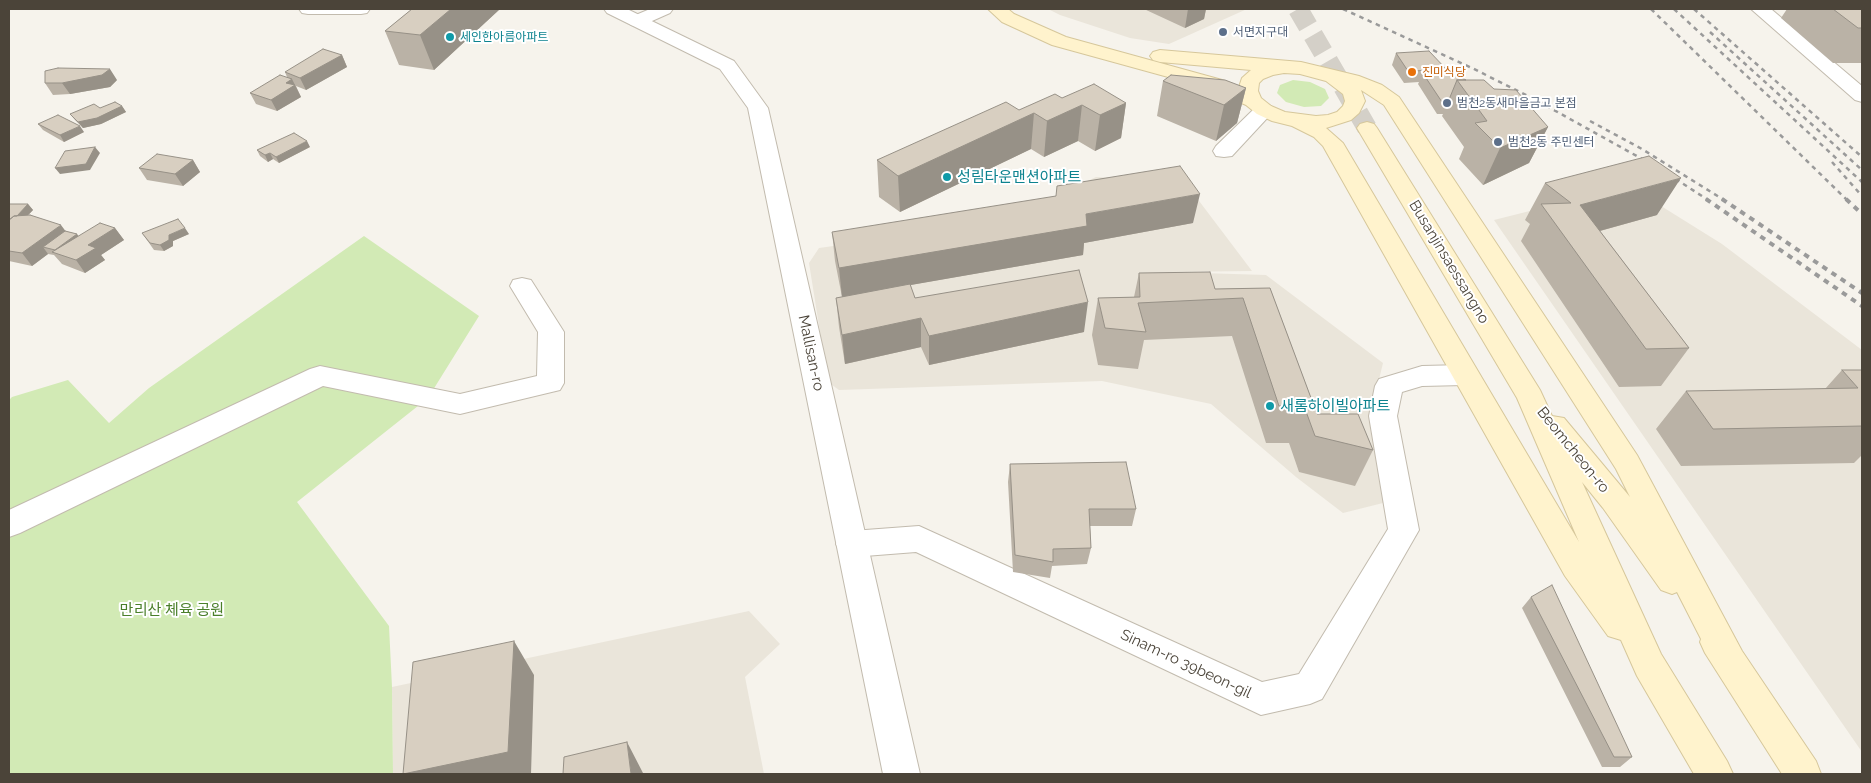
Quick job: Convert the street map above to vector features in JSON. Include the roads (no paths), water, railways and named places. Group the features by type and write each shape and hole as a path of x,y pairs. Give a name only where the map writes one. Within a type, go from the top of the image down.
{"main road":[{"path":"997,9 1008,18 1059,41 1215,84 1279,117 1298,121 1332,121 1344,116 1352,109 1355,101 1352,92 1344,84 1318,71"},
{"path":"1059,41 1161,56 1318,71 1352,80 1375,89 1392,101 1627,463 1727,655"},
{"path":"1258,105 1248,91 1249,82 1256,75 1268,70 1284,67"},
{"path":"1298,121 1321,133 1332,143 1464,375 1576,566 1649,666"},
{"name":"Busanjinsaessangno","path":"1367,128 1530,397"},
{"name":"Beomcheon-ro","path":"1530,397 1614,500 1727,655 1804,774"},
{"name":"Beomcheon-ro","path":"1530,397 1649,666 1714,774"}],"street":[{"path":"308,9 361,9"},
{"name":"Mallisan-ro","path":"613,9 727,65 758,108 902,774"},
{"path":"638,21 664,9"},
{"path":"1760,9 1862,96"},
{"path":"1224,152 1258,105"},
{"path":"9,524 320,376 460,404 550,383 551,332 522,286"},
{"name":"Sinam-ro 39beon-gil","path":"852,544 919,539 1261,699 1310,688 1404,530 1383,416 1388,386 1422,376 1464,375"}],"tunnel":[{"path":"1298,9 1367,128"}],"railway":[{"path":"1343,9 1472,68 1534,99 1653,165"},
{"path":"1651,9 1847,200"},
{"path":"1674,9 1862,182"},
{"path":"1694,9 1862,157"},
{"path":"1710,32 1862,170"},
{"path":"1590,121 1642,149 1724,200"},
{"path":"1832,162 1862,196"},
{"path":"1668,174 1708,200"},
{"path":"1706,199 1862,306"},
{"path":"1722,199 1862,293"},
{"path":"1846,199 1862,214"}],"place":[{"name":"서면지구대","path":"1223,32"},
{"name":"세인한아름아파트","path":"450,37"},
{"name":"진미식당","path":"1412,72"},
{"name":"범천2동새마을금고 본점","path":"1447,103"},
{"name":"범천2동 주민센터","path":"1498,142"},
{"name":"성림타운맨션아파트","path":"947,177"},
{"name":"새롬하이빌아파트","path":"1270,406"}],"park label":[{"name":"만리산 체육 공원","path":"172,610"}]}
